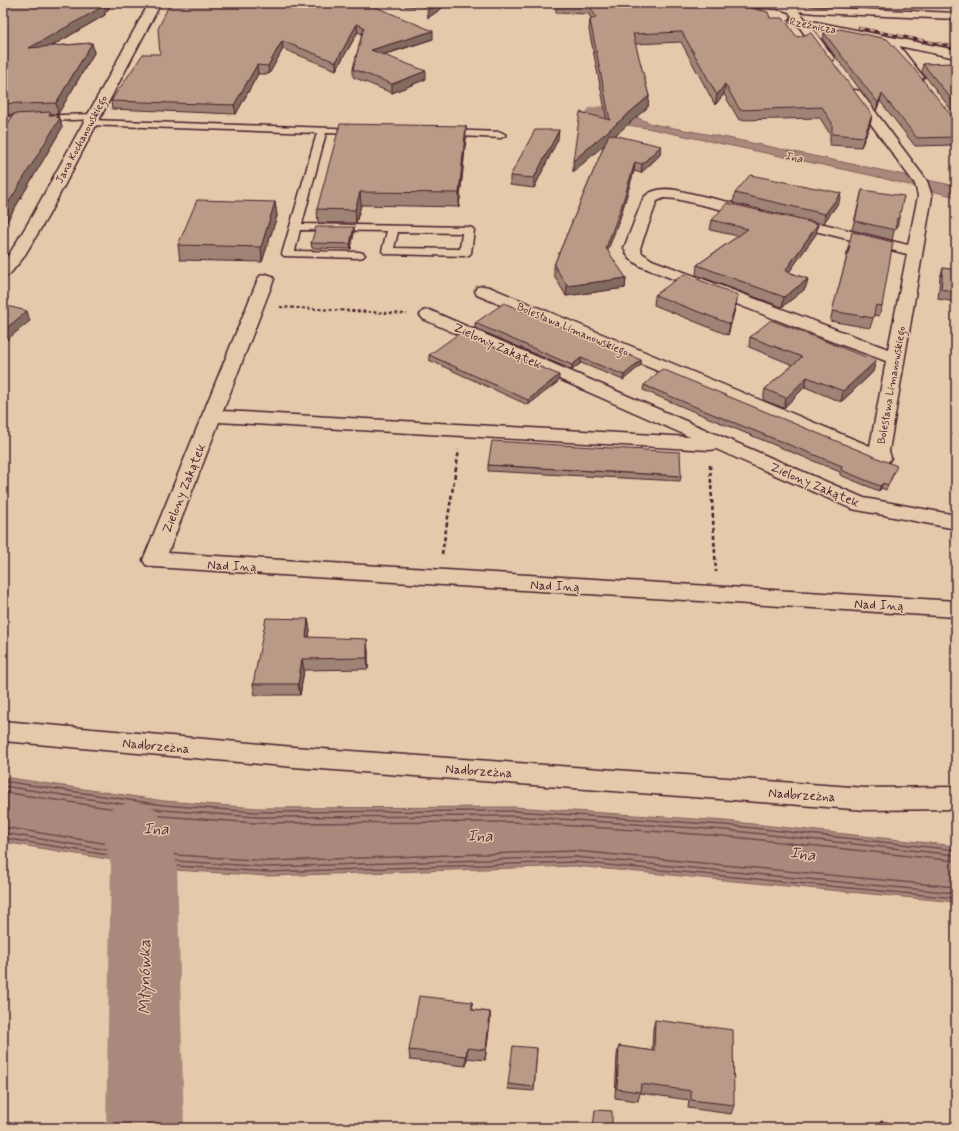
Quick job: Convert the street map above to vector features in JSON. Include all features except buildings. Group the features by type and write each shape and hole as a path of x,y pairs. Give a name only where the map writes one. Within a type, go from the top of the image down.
{"street":[{"name":"Jana Kochanowskiego","path":"3,272 17,255 35,224 155,3"},
{"path":"718,3 734,9 769,16"},
{"path":"727,3 780,4 815,10 956,16"},
{"path":"797,3 913,14"},
{"path":"780,4 793,10 835,68"},
{"name":"Rzeźnicza","path":"780,4 779,10 784,19 956,54"},
{"name":"Bolesława Limanowskiego","path":"483,291 881,458 879,451 925,196 922,184 912,169 849,87"},
{"path":"896,358 837,338 646,263 635,255 632,248 650,199 657,194 668,193 915,251"},
{"name":"Zielony Zakątek","path":"154,560 266,279"},
{"name":"Zielony Zakątek","path":"429,315 717,445 859,504 956,522"},
{"name":"Zielony Zakątek","path":"212,416 717,445"},
{"name":"Nad Iną","path":"154,560 956,609"},
{"name":"Nadbrzeżna","path":"3,731 294,757 866,799 956,798"}],"lane":[{"path":"890,40 927,87"},
{"path":"3,120 91,120 369,132"},
{"path":"322,131 288,254 359,255"},
{"path":"439,133 501,135"},
{"path":"295,227 393,228 468,230 465,253 388,251 393,228"}],"path":[{"path":"256,306 429,315"},
{"path":"438,578 463,430"},
{"path":"717,445 718,595"}],"water":[{"path":"636,117 652,124 728,138 956,186 956,197 870,175 628,125"},
{"path":"3,777 164,801 257,808 514,807 725,821 956,846 956,902 575,866 268,876 175,870 3,842"}],"waterway":[{"name":"Ina","path":"600,115 618,118"},
{"name":"Młynówka","path":"133,828 144,865 145,1128"}],"railway":[{"path":"859,28 956,47"}]}
